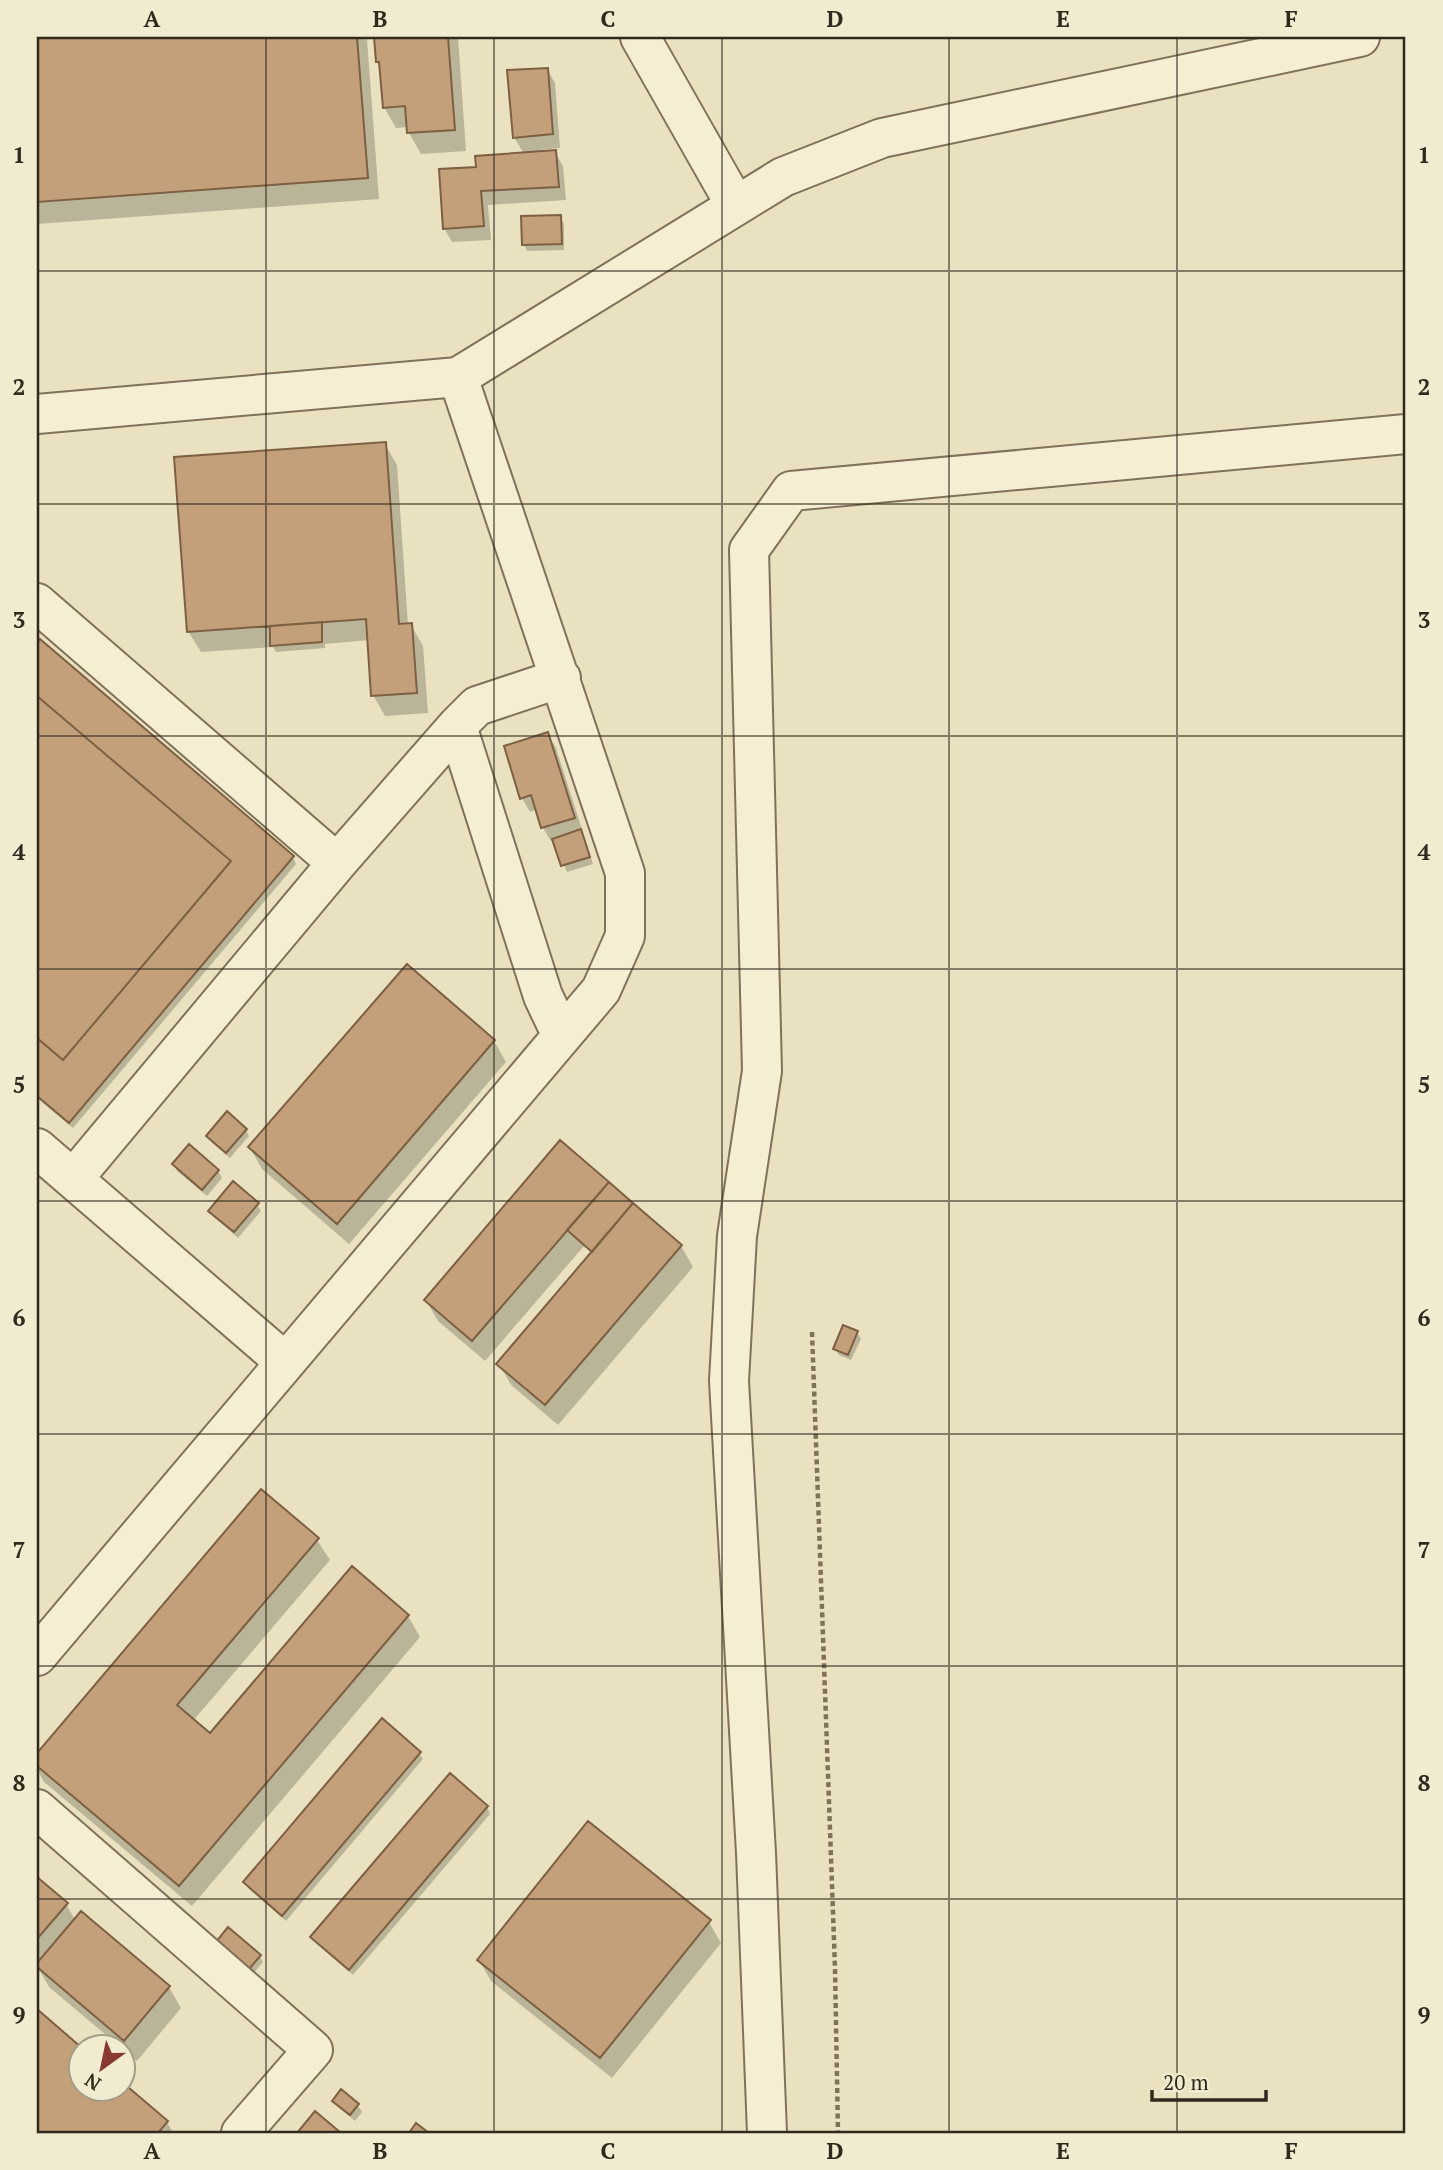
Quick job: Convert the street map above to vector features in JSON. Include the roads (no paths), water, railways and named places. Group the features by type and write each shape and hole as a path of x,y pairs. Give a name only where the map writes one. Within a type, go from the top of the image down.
{"lane":[{"path":"639,37 736,206"},
{"path":"37,414 458,377 783,177 882,138 1360,37"},
{"path":"37,1656 601,990 625,936 625,873 458,377"},
{"path":"767,2133 756,1853 729,1381 737,1236 762,1071 749,550 791,491 1406,434"},
{"path":"37,603 337,863"},
{"path":"73,1179 337,863 457,726 477,706 561,678"},
{"path":"457,726 542,996 562,1036"},
{"path":"37,1148 285,1362"},
{"path":"37,1809 313,2050 241,2133"}]}
